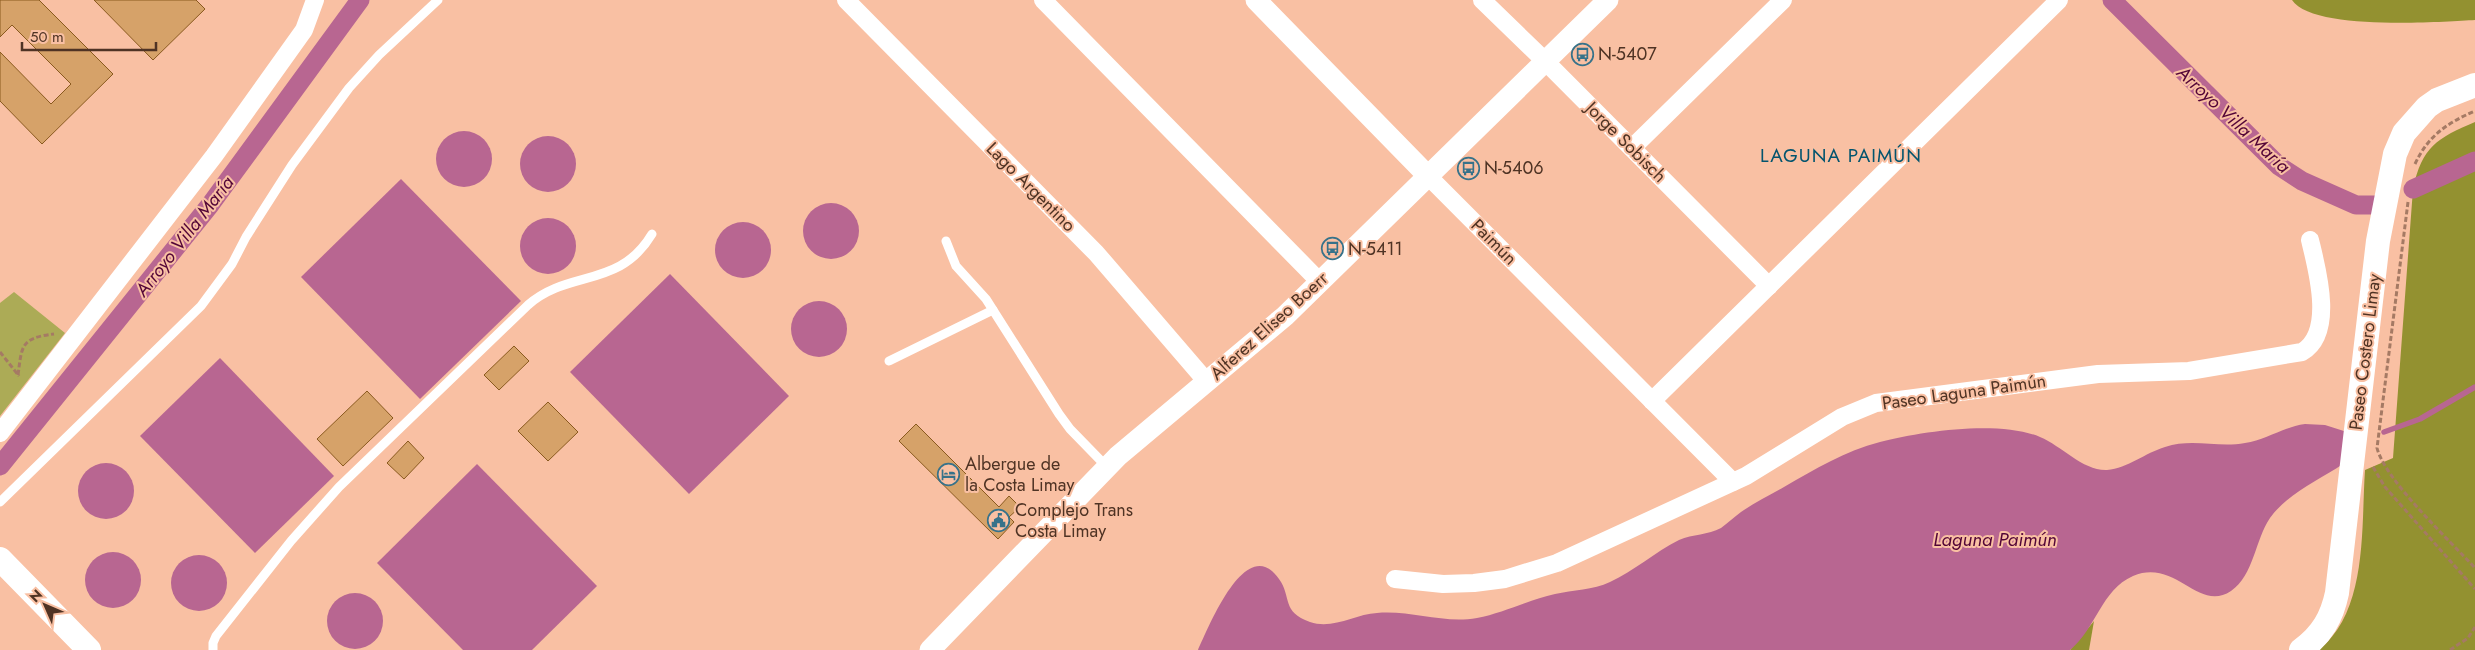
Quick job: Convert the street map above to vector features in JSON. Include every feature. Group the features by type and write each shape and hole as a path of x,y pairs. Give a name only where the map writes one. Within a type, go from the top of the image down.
{"main road":[{"name":"Paseo Costero Limay","path":"2301,650 2324,628 2335,606 2378,241 2395,154 2407,128 2427,107 2437,100 2475,85"},
{"path":"0,559 89,650"}],"street":[{"path":"0,433 214,156 304,30 315,0"},
{"name":"Lago Argentino","path":"846,0 1096,253 1207,382"},
{"path":"1044,0 1320,282"},
{"name":"Paimún","path":"1256,0 1428,176 1733,482"},
{"name":"Jorge Sobisch","path":"1482,0 1769,286"},
{"name":"Alferez Eliseo Boerr","path":"930,650 1107,467 1144,432 1262,336 1320,282 1608,0"},
{"path":"1632,148 1783,0"},
{"path":"1652,401 2059,0"},
{"name":"Paseo Laguna Paimún","path":"1395,579 1458,584 1490,582 1522,575 1558,563 1759,469 1842,417 1888,400 2098,374 2189,371 2302,352 2312,345 2317,335 2321,300 2321,287 2310,240"}],"lane":[{"path":"0,502 201,306 232,264 246,237 292,165 349,88 379,55 438,0"},
{"path":"213,650 216,636 291,541 323,505 528,305 542,294 626,264 643,249 652,234"},
{"path":"946,241 956,266 978,289 993,310 1070,429 1107,467"},
{"path":"889,361 993,310"}],"path":[{"path":"2413,172 2421,151 2429,140 2449,123 2475,112"},
{"path":"2409,198 2377,448 2384,466 2394,479 2475,568"},
{"path":"18,375 21,352 27,341 36,336 59,334"},
{"path":"0,352 23,381"},
{"path":"2371,451 2374,431"},
{"path":"2372,460 2378,479 2475,589"},
{"path":"2450,650 2468,638 2475,627"}],"shaded area":[{"path":"2292,0 2475,0 2475,20 2407,23 2349,20 2324,16 2304,10"},
{"path":"2475,122 2475,650 2319,650 2335,633 2346,613 2354,591 2362,542 2365,470 2393,458 2413,189 2417,175 2421,163 2433,146 2451,133"},
{"path":"14,292 65,333 0,416 0,303"},
{"path":"2094,621 2089,650 2070,650"}],"water":[{"path":"459,131 469,131 484,139 490,148 492,159 490,170 484,179 469,187 459,187 448,182 441,175 436,164 436,154 441,143 448,136"},
{"path":"543,136 553,136 568,144 574,153 576,164 574,175 568,184 553,192 543,192 532,187 525,180 520,169 520,159 525,148 532,141"},
{"path":"401,179 521,301 420,399 301,277"},
{"path":"826,203 836,203 851,211 857,220 859,231 857,242 851,251 836,259 826,259 815,254 808,247 803,236 803,226 808,215 815,208"},
{"path":"543,218 553,218 568,226 574,235 576,246 574,257 568,266 553,274 543,274 532,269 525,262 520,251 520,241 525,230 532,223"},
{"path":"738,222 748,222 763,230 769,239 771,250 769,261 763,270 748,278 738,278 727,273 720,266 715,255 715,245 720,234 727,227"},
{"path":"670,274 789,396 689,494 570,372"},
{"path":"814,301 824,301 839,309 845,318 847,329 845,340 839,349 824,357 814,357 803,352 796,345 791,334 791,324 796,313 803,306"},
{"path":"220,358 334,476 255,553 140,436"},
{"name":"Laguna Paimún","path":"2305,424 2325,425 2347,432 2343,464 2304,488 2277,509 2265,527 2245,576 2239,584 2231,591 2219,596 2197,591 2162,574 2148,572 2133,576 2122,582 2113,591 2086,632 2070,650 1198,650 1210,623 1230,589 1242,575 1254,567 1266,567 1279,579 1291,609 1295,614 1310,622 1319,624 1336,623 1377,613 1402,613 1452,619 1477,618 1545,597 1610,582 1679,540 1721,528 1751,505 1830,461 1855,450 1897,438 1961,429 2004,429 2040,437 2090,467 2107,470 2115,469 2175,444 2245,443"},
{"path":"101,463 111,463 126,471 132,480 134,491 132,502 126,511 111,519 101,519 90,514 83,507 78,496 78,486 83,475 90,468"},
{"path":"477,464 597,586 532,650 463,650 377,563"},
{"path":"108,552 118,552 133,560 139,569 141,580 139,591 133,600 118,608 108,608 97,603 90,596 85,585 85,575 90,564 97,557"},
{"path":"194,555 204,555 219,563 225,572 227,583 225,594 219,603 204,611 194,611 183,606 176,599 171,588 171,578 176,567 183,560"},
{"path":"350,593 360,593 375,601 381,610 383,621 381,632 375,641 360,649 350,649 339,644 332,637 327,626 327,616 332,605 339,598"}],"building":[{"path":"0,0 39,0 113,74 42,144 0,101 0,52 51,104 71,84 12,25 0,37"},
{"path":"94,0 196,0 205,9 153,60"},
{"path":"514,346 529,361 499,390 484,375"},
{"path":"367,391 393,418 343,466 317,439"},
{"path":"548,402 578,432 548,461 518,431"},
{"name":"Albergue de la Costa Limay","path":"916,424 999,507 1009,496 1020,507 1009,517 1014,522 998,539 899,441"},
{"path":"408,441 424,458 404,479 387,463"}],"waterway":[{"name":"Arroyo Villa María","path":"0,466 210,205 360,0"},
{"name":"Arroyo Villa María","path":"2112,0 2279,166 2302,181 2356,205 2376,205"},
{"name":"Arroyo Villa María","path":"2413,189 2475,161"},
{"path":"2384,432 2420,419 2475,387"}],"place":[{"name":"N-5407","path":"1582,54"},
{"name":"N-5406","path":"1468,168"},
{"name":"N-5411","path":"1332,249"},
{"name":"Albergue de la Costa Limay","path":"949,474"},
{"name":"Complejo Trans Costa Limay","path":"999,520"}],"district":[{"name":"LAGUNA PAIMÚN","path":"1841,155"}]}
